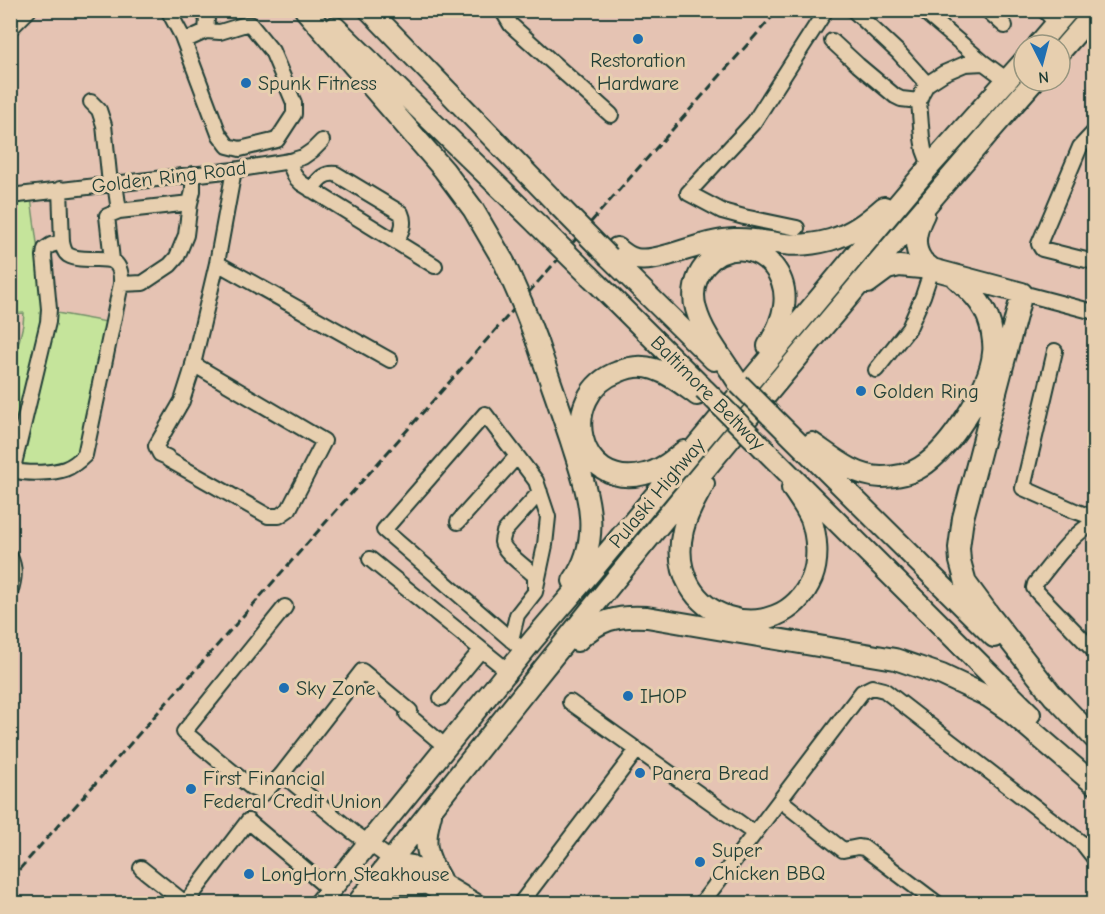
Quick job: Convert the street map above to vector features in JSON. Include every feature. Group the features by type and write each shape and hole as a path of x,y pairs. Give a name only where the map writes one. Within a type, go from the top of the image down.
{"highway":[{"path":"305,10 444,170 473,209 504,262 537,342 588,495 591,526 588,552 581,571 523,644"},
{"name":"Baltimore Beltway","path":"318,10 591,277 700,392 770,454 1095,778"},
{"path":"369,10 537,183 613,253 644,260 734,238 793,245 828,241 850,233 871,219 929,167"},
{"path":"1072,39 1095,13"},
{"path":"1045,33 1056,15"},
{"name":"Pulaski Highway","path":"325,897 508,670 523,644 664,485 709,432 739,390 929,167 1012,74"},
{"name":"Pulaski Highway","path":"360,899 723,447 931,199 1024,93"},
{"path":"931,199 916,230 917,251 921,260 969,290 979,301 986,312 992,333 993,353"},
{"path":"724,365 695,308 696,280 702,268 717,255 747,250 768,261 778,273 783,284 785,300 778,328 739,390"},
{"name":"Baltimore Beltway","path":"613,253 724,365 739,390 778,421 1095,738"},
{"path":"840,306 878,275 887,269 899,266 942,272 1016,291"},
{"path":"778,421 841,463 867,475 879,477 902,475 920,468 941,451 967,416 980,392 1016,291"},
{"path":"1016,291 963,518 959,542 960,561 966,583 1054,697"},
{"path":"700,392 652,368 623,369 609,375 586,400 581,417 581,433 585,447 599,466 609,473 620,476 646,474 657,470 709,432"},
{"path":"723,447 688,515 683,529 681,557 686,580 695,594 707,606 733,618 755,620 773,616 787,609 799,600 813,574 816,553 814,530 810,517 770,454"},
{"path":"392,860 391,846 397,832 632,539 664,485"},
{"path":"533,682 584,633 597,624 621,616 647,617 864,653 920,667 989,697 1008,710 1095,784"},
{"path":"360,899 395,884 431,882 426,836 433,808"}],"street":[{"path":"10,29 29,10"},
{"path":"168,10 184,41 219,134 228,146 240,149 277,140 294,114 294,103 272,51 250,24 220,33 206,31 184,41"},
{"path":"202,10 207,20 206,31"},
{"path":"502,10 511,25 611,115"},
{"path":"797,228 722,211 688,193 754,122 826,10"},
{"path":"853,10 899,53 927,84"},
{"path":"922,10 1007,80"},
{"path":"987,10 1005,26"},
{"path":"832,41 895,96 919,101"},
{"path":"929,167 924,150 919,101 927,84 964,64 984,63"},
{"path":"91,102 99,110 104,125 119,211"},
{"path":"1094,128 1080,147 1039,244 1042,249 1095,262"},
{"name":"Golden Ring Road","path":"10,196 234,170 288,161 303,157 321,141"},
{"path":"288,161 301,183 435,266"},
{"path":"193,364 324,441 289,509 279,516 268,516 160,454 156,446 182,401 193,364 218,263 234,170"},
{"path":"311,190 323,176 330,173 336,174 401,213 404,220 403,230 396,242"},
{"path":"121,284 142,284 170,265 177,257 186,235 193,192 193,174"},
{"path":"60,189 64,250 68,255 80,258 112,260 119,267 122,277 121,284 85,455 73,466 63,470 31,473 17,471 14,464 15,458 49,316 44,266 45,249 62,242"},
{"path":"112,260 107,216 119,211 190,203"},
{"path":"218,263 390,360"},
{"path":"876,370 909,328 923,296 942,272"},
{"path":"1016,291 1095,312"},
{"path":"1055,351 1023,488 1095,518"},
{"path":"485,414 536,480 548,517 545,545 535,592 517,615 523,644 384,530 485,414"},
{"path":"458,522 517,456"},
{"path":"535,592 535,577 505,549 502,538 504,532 540,492"},
{"path":"1095,523 1078,533 1034,588 1095,651"},
{"path":"10,556 13,561 14,574 10,593"},
{"path":"370,559 508,670"},
{"path":"285,607 183,732 252,788 264,793 282,774 362,671 410,711 407,714 446,747"},
{"path":"441,698 481,650"},
{"path":"701,903 862,692 872,687 884,690 1083,844 1095,858"},
{"path":"570,702 754,833"},
{"path":"520,903 637,750"},
{"path":"282,774 353,832 392,860 412,863 456,903"},
{"path":"780,800 843,849 864,848 938,903"},
{"path":"141,868 185,903 248,821 325,897"},
{"path":"431,882 481,903"}],"green space":[{"path":"31,198 46,311 107,322 84,436 77,456 68,463 11,468 11,374 24,313 11,314 10,200"}],"railway":[{"path":"10,880 778,10"}],"place":[{"name":"Restoration Hardware","path":"638,39"},
{"name":"Spunk Fitness","path":"246,83"},
{"name":"Golden Ring","path":"861,391"},
{"name":"Sky Zone","path":"284,688"},
{"name":"IHOP","path":"628,696"},
{"name":"Panera Bread","path":"640,773"},
{"name":"First Financial Federal Credit Union","path":"191,789"},
{"name":"Super Chicken BBQ","path":"700,862"},
{"name":"LongHorn Steakhouse","path":"249,874"}]}
